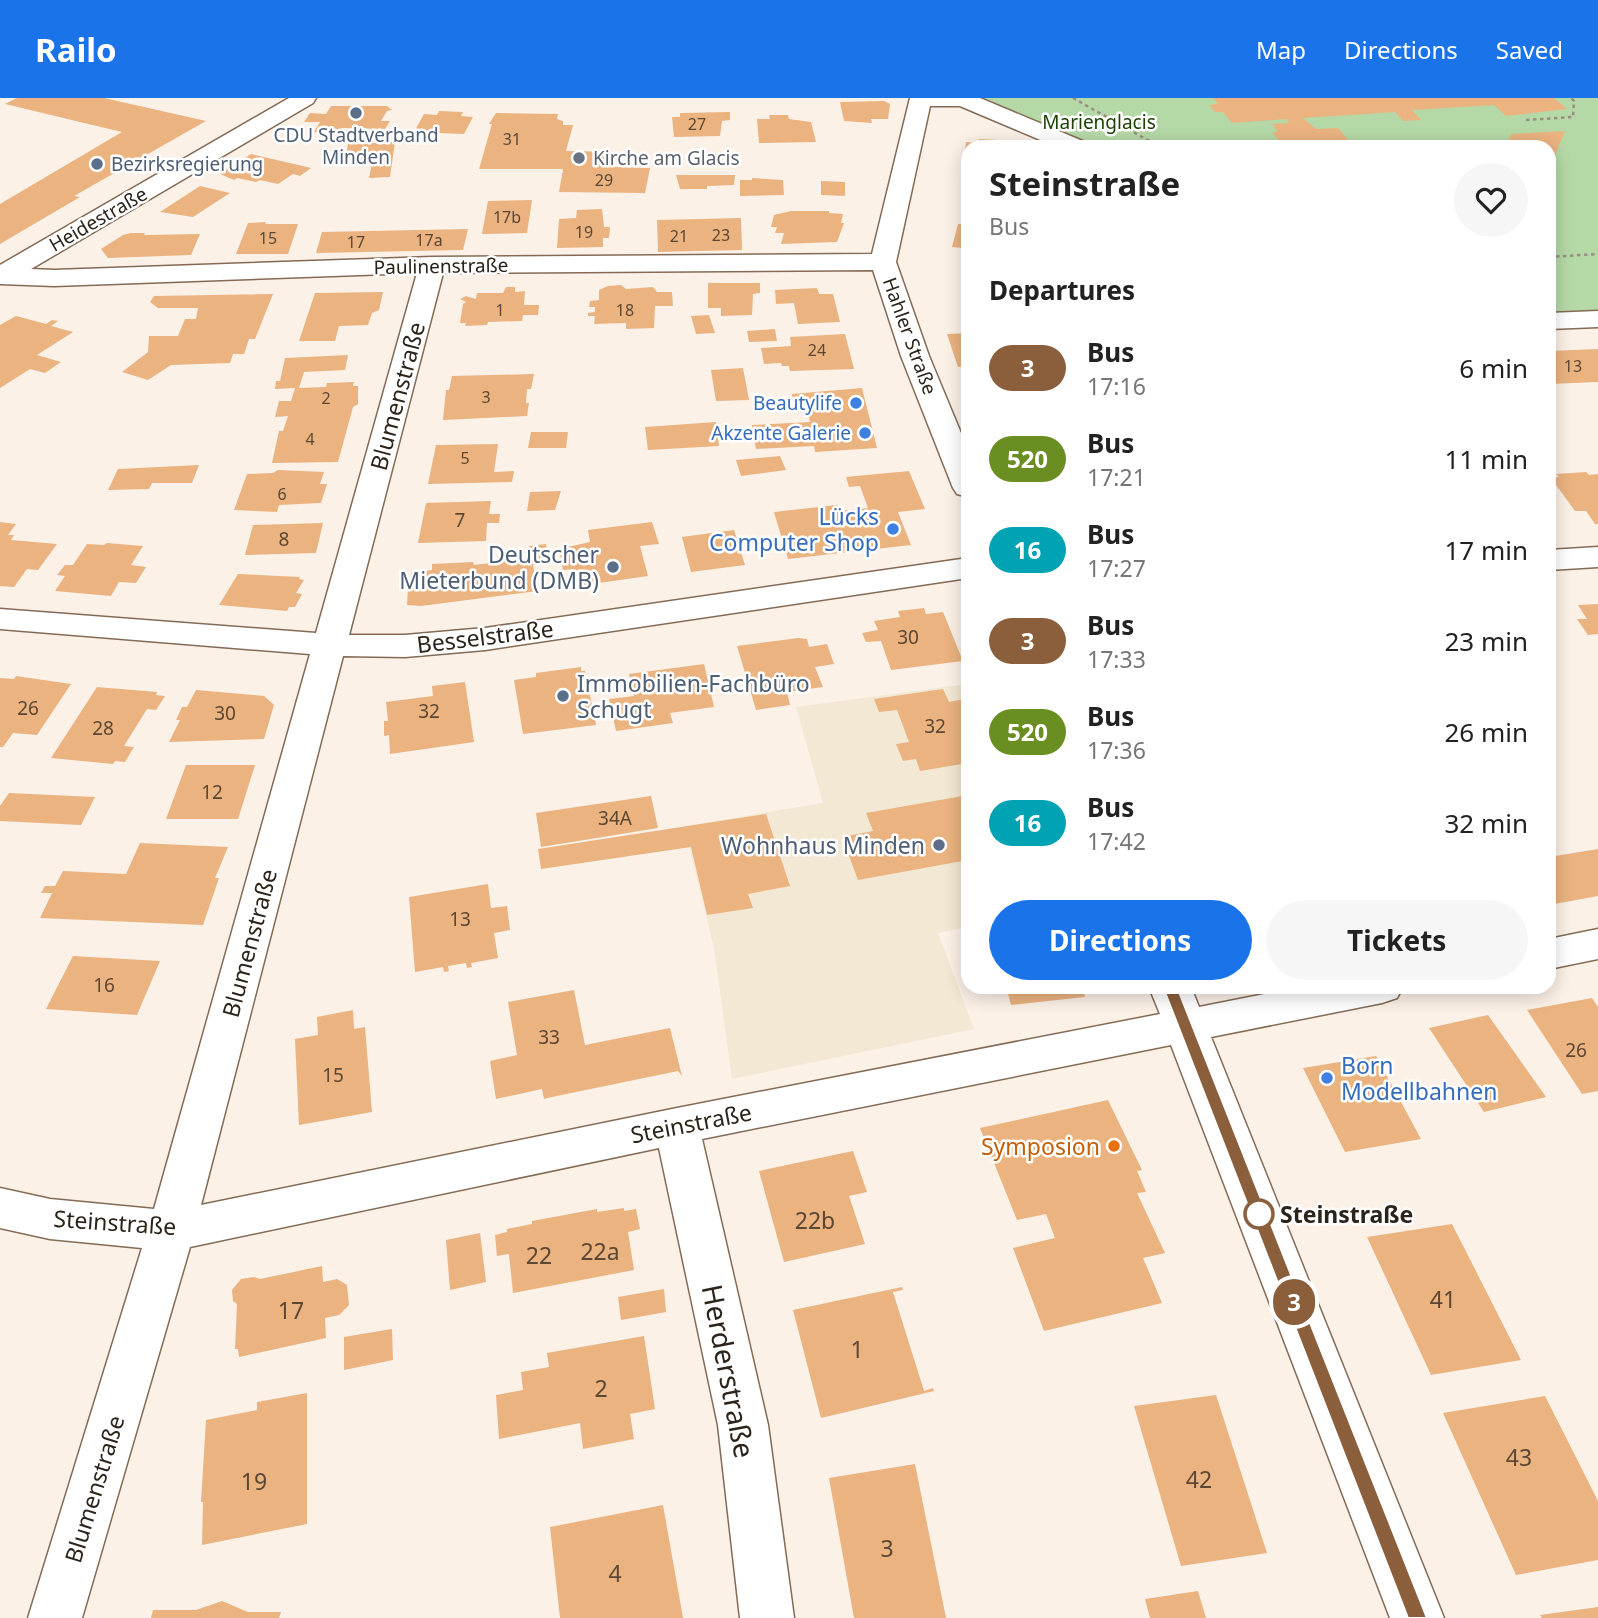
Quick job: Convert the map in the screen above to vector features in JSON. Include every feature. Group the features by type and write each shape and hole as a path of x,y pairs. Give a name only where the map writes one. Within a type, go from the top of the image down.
{"street":[{"name":"Heidestraße","path":"1,275 305,98"},
{"path":"921,98 963,99 1060,140"},
{"name":"Hahler Straße","path":"921,98 883,262 915,356 961,471"},
{"name":"Paulinenstraße","path":"1,275 54,278 432,265 883,262"},
{"name":"Blumenstraße","path":"55,1618 170,1231 432,265"},
{"path":"1556,321 1598,318"},
{"path":"1556,560 1598,557"},
{"name":"Besselstraße","path":"0,619 330,645 405,646 485,639 961,569"},
{"path":"1556,953 1598,944"},
{"name":"Steinstraße","path":"0,1208 50,1219 170,1231 677,1126 1178,1007 1311,994"},
{"path":"1178,1007 1417,1618"},
{"name":"Herderstraße","path":"677,1126 743,1425 767,1618"}],"path":[{"path":"1073,98 1148,140"},
{"path":"1526,120 1573,117 1574,101 1571,98"},
{"path":"1556,257 1598,254"}],"shaded area":[{"path":"961,685 961,928 938,933 974,1029 732,1079 714,948 684,826 823,803 796,707"}],"green space":[{"name":"Marienglacis","path":"977,98 1598,98 1598,321 1556,320 1556,140 1073,140"}],"building":[{"name":"Bezirksregierung","path":"17,98 104,98 206,121 74,196 80,197 0,244 0,204 122,132 5,104"},
{"path":"1213,98 1554,98 1567,109 1506,116 1494,105 1412,110 1421,120 1403,121 1395,112 1303,118 1316,129 1338,128 1348,140 1278,140 1272,132 1278,132 1272,124 1289,123 1287,119 1232,123 1223,112 1215,112 1209,105 1218,104"},
{"path":"884,101 890,104 888,119 871,119 872,123 844,121 840,102"},
{"path":"331,106 387,106 392,110 387,111 381,121 390,121 385,129 342,128 339,133 314,132 320,122 304,122 310,113 326,114"},
{"path":"439,111 463,112 461,116 473,117 464,134 414,132 424,114 437,115"},
{"path":"730,112 730,120 722,121 720,136 674,137 672,117 680,117 680,113"},
{"path":"496,113 558,114 557,119 563,121 563,125 573,125 566,151 617,152 614,167 650,168 645,193 559,192 563,169 479,169 492,124 489,124"},
{"path":"769,115 788,115 789,119 811,122 816,142 759,143 757,119 770,119"},
{"path":"1565,131 1556,153 1556,140 1509,140 1511,134"},
{"path":"395,142 390,177 369,178 373,159 345,160 348,144"},
{"path":"251,154 311,168 300,176 293,174 278,184 260,180 234,180 220,174"},
{"path":"676,175 735,175 734,185 680,189"},
{"path":"740,180 783,180 784,195 740,196"},
{"path":"821,181 845,182 845,196 821,195"},
{"path":"200,186 230,193 193,217 160,212"},
{"path":"532,200 527,233 482,234 488,201"},
{"path":"602,209 604,227 610,227 609,238 603,238 603,247 557,248 559,219 576,218 577,210"},
{"path":"791,211 829,211 843,214 841,223 844,223 837,242 781,244 784,233 775,233 777,227 771,227 774,215"},
{"path":"741,218 742,250 658,252 657,220"},
{"path":"266,222 265,224 298,224 288,254 236,254 248,223"},
{"path":"958,224 961,224 961,248 952,247"},
{"path":"468,229 463,250 316,253 322,232"},
{"path":"131,233 200,234 191,255 108,258 101,249"},
{"path":"708,283 760,283 760,293 753,294 752,315 721,316 721,308 708,308"},
{"path":"621,285 626,289 653,287 657,292 672,292 673,306 655,306 654,328 626,329 626,323 594,324 595,316 588,316 588,313 595,312 595,307 589,307 590,301 599,300 599,290"},
{"path":"506,287 515,287 515,292 525,291 524,305 539,305 538,315 523,315 522,321 488,322 487,325 465,326 466,323 460,323 463,304 466,302 460,299 466,296 476,299 477,293 503,293"},
{"path":"817,288 819,294 833,294 840,322 798,324 794,303 776,304 775,290"},
{"path":"383,292 379,310 372,313 368,325 339,326 335,341 299,341 315,293"},
{"path":"273,294 255,339 249,339 244,354 233,354 230,363 171,365 148,380 122,372 148,352 149,336 178,336 185,319 196,319 198,308 158,308 150,302 154,296"},
{"path":"709,315 715,333 696,334 691,316"},
{"path":"16,316 46,324 52,320 58,321 51,326 73,332 37,355 61,362 45,373 30,369 0,388 0,325"},
{"path":"775,329 777,341 749,342 747,331"},
{"path":"961,333 961,367 958,367 947,334"},
{"path":"845,334 854,369 790,371 789,366 782,366 781,363 764,364 761,348 791,346 790,337"},
{"path":"1598,349 1598,382 1556,384 1556,351"},
{"path":"348,355 345,370 304,372 299,388 354,382 353,386 358,386 358,404 353,407 338,462 272,463 279,431 283,431 288,416 275,417 279,401 291,401 295,388 275,389 276,381 280,381 285,358"},
{"path":"743,368 749,400 716,401 711,370"},
{"path":"534,374 531,389 527,389 527,416 443,420 446,390 449,390 452,376"},
{"path":"862,388 877,448 815,452 814,446 756,449 752,425 810,422 806,405 794,406 792,394"},
{"path":"716,422 719,446 648,450 645,427"},
{"path":"531,432 568,432 566,448 528,448"},
{"path":"498,444 494,472 514,471 512,482 428,484 436,445"},
{"path":"780,456 786,470 741,476 736,460"},
{"path":"199,465 192,483 152,483 149,489 108,490 118,469"},
{"path":"278,470 324,472 320,484 327,484 321,503 279,505 277,512 234,510 247,474 273,473"},
{"path":"909,471 925,509 898,512 911,545 788,559 774,512 837,505 839,511 868,508 860,486 849,487 846,477"},
{"path":"1556,474 1598,474 1598,524 1595,524 1586,511 1575,511 1556,485 1556,477 1559,477"},
{"path":"561,491 555,510 527,511 530,492"},
{"path":"491,501 489,514 500,514 499,523 487,523 486,541 418,543 426,503"},
{"path":"0,522 16,524 8,535 14,535 11,540 57,544 38,570 27,569 14,587 0,586"},
{"path":"652,522 659,544 640,546 648,576 578,586 574,569 563,570 559,549 590,542 588,530"},
{"path":"323,523 316,553 245,555 253,525"},
{"path":"734,530 745,565 691,572 682,537"},
{"path":"87,544 143,546 131,565 146,567 136,583 119,582 111,596 55,591 65,576 57,575 65,565 73,565"},
{"path":"546,544 549,562 533,565 538,591 421,606 407,605 408,588 412,588 411,573 432,570 432,564 473,562 474,565 532,558 529,546"},
{"path":"238,574 300,577 299,579 304,580 296,593 302,594 295,607 289,607 287,611 219,605"},
{"path":"1598,604 1598,634 1588,635 1577,619 1587,619 1578,605"},
{"path":"924,608 926,614 943,612 961,661 891,670 881,641 866,642 862,633 878,630 874,621 900,617 898,611"},
{"path":"807,639 809,647 827,644 834,664 815,667 823,687 787,692 790,705 756,710 737,646"},
{"path":"704,664 714,707 670,713 673,723 616,731 609,699 634,696 629,674"},
{"path":"581,667 581,671 585,671 596,725 523,734 514,680 536,677 536,673"},
{"path":"16,676 71,684 37,735 13,733 3,747 0,747 0,678 14,679"},
{"path":"465,682 474,742 390,754 389,735 384,736 384,721 388,721 386,702 433,696 432,686"},
{"path":"97,687 157,692 156,695 165,696 156,710 147,709 124,746 134,747 125,762 115,761 113,764 51,758"},
{"path":"943,689 949,702 961,700 961,764 920,771 916,759 903,761 896,744 909,742 897,710 879,712 874,699"},
{"path":"196,690 264,696 274,705 264,739 169,742 180,720 176,720 182,707 187,707"},
{"path":"186,765 255,765 238,819 166,819"},
{"path":"9,793 95,797 81,825 0,821 0,806"},
{"path":"651,796 658,828 541,847 536,813"},
{"path":"961,796 961,861 858,880 842,837 873,831 866,813"},
{"path":"766,814 790,886 748,894 753,908 707,915 691,847 541,869 538,849"},
{"path":"140,843 228,847 215,878 219,878 203,925 40,918 52,893 41,893 45,886 55,886 63,871 126,874"},
{"path":"1598,849 1598,896 1556,904 1556,856"},
{"path":"488,884 491,908 507,906 510,930 494,933 498,958 471,963 472,967 467,968 466,963 448,966 449,971 444,972 443,967 415,972 409,897"},
{"path":"73,956 160,961 137,1015 46,1009"},
{"path":"574,990 585,1045 670,1028 682,1076 678,1071 544,1099 542,1089 496,1099 490,1061 517,1055 508,1002"},
{"path":"1008,994 1084,994 1085,997 1011,1005"},
{"path":"1592,998 1598,1007 1598,1091 1582,1094 1527,1010"},
{"path":"353,1010 354,1029 365,1027 372,1112 299,1125 295,1039 318,1035 317,1017"},
{"path":"1488,1015 1546,1097 1484,1112 1429,1028"},
{"path":"1376,1056 1421,1139 1345,1152 1303,1068"},
{"path":"1108,1100 1142,1170 1137,1171 1146,1192 1137,1193 1165,1253 1143,1258 1162,1303 1044,1331 1013,1248 1055,1238 1046,1214 1017,1220 980,1128"},
{"path":"853,1151 867,1192 849,1196 865,1244 784,1262 759,1171"},
{"path":"624,1208 624,1211 636,1209 640,1229 628,1232 634,1270 513,1293 509,1254 497,1256 495,1235 507,1232 507,1229 532,1224 532,1221 597,1209 597,1212"},
{"path":"1452,1224 1521,1360 1431,1375 1367,1237"},
{"path":"480,1233 486,1282 450,1290 446,1240"},
{"path":"322,1266 323,1282 337,1279 347,1285 349,1305 339,1315 325,1318 326,1338 239,1357 238,1349 235,1349 237,1304 233,1301 232,1290 241,1279 260,1279"},
{"path":"902,1287 903,1290 893,1292 924,1391 933,1388 934,1391 821,1418 793,1310"},
{"path":"664,1289 666,1312 621,1320 618,1297"},
{"path":"392,1329 393,1360 344,1370 344,1337"},
{"path":"644,1336 655,1409 630,1414 634,1439 583,1449 580,1423 499,1439 496,1395 523,1390 521,1372 549,1367 547,1353"},
{"path":"307,1393 307,1524 202,1545 201,1502 206,1420 257,1410 257,1402"},
{"path":"1216,1395 1267,1553 1181,1566 1134,1406"},
{"path":"1545,1396 1598,1501 1598,1560 1516,1575 1443,1413"},
{"path":"915,1464 946,1618 854,1618 829,1478"},
{"path":"663,1505 683,1618 560,1618 550,1527"},
{"path":"1198,1591 1206,1618 1150,1618 1145,1599"},
{"path":"222,1601 248,1612 281,1612 279,1618 151,1618 153,1610 196,1610"},
{"path":"1598,1607 1598,1618 1542,1618 1540,1615"}],"bus line":[{"name":"3","path":"1173,994 1417,1618"}],"place":[{"name":"CDU Stadtverband Minden","path":"356,113"},
{"name":"Kirche am Glacis","path":"579,158"},
{"name":"Bezirksregierung","path":"97,164"},
{"name":"Beautylife","path":"856,403"},
{"name":"Akzente Galerie","path":"865,433"},
{"name":"Lücks Computer Shop","path":"893,529"},
{"name":"Deutscher Mieterbund (DMB)","path":"613,567"},
{"name":"Immobilien-Fachbüro Schugt","path":"563,696"},
{"name":"Wohnhaus Minden","path":"939,845"},
{"name":"Born Modellbahnen","path":"1327,1078"},
{"name":"Symposion","path":"1114,1146"},
{"name":"Steinstraße","path":"1259,1214"}]}
